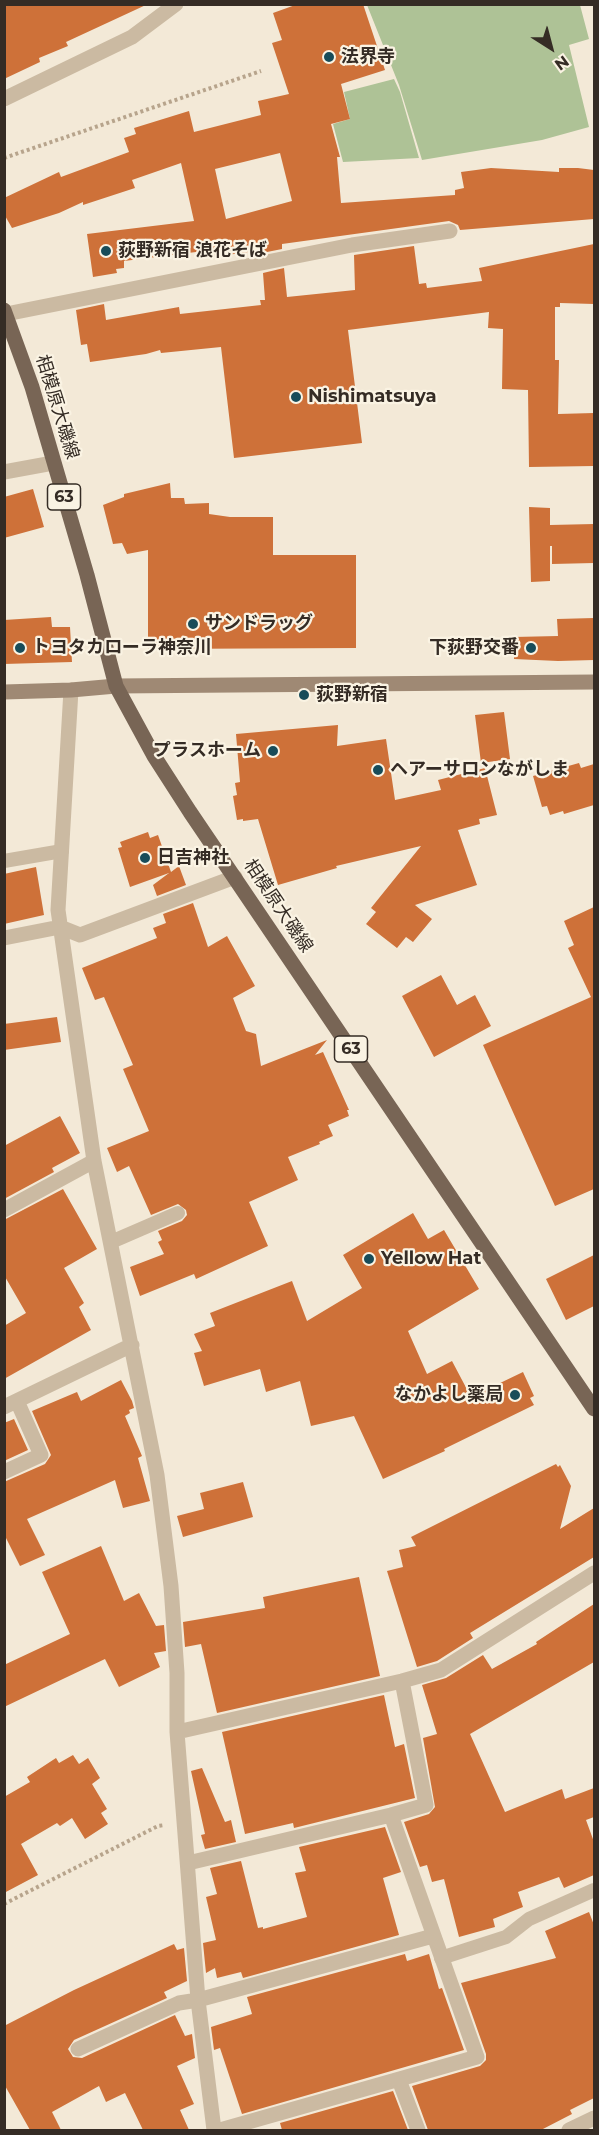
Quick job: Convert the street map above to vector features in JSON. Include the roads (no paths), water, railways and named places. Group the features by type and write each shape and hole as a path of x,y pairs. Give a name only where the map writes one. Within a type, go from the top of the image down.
{"main road":[{"name":"相模原大磯線","path":"5,312 32,387 87,575 116,686 154,756 594,1409"}],"street":[{"path":"4,99 132,36 176,4"},
{"path":"5,312 352,245 450,231"},
{"path":"4,472 53,463"},
{"path":"4,692 116,686 594,682"},
{"path":"71,690 58,910 94,1161 157,1475 171,1586 177,1672 177,1732 198,2000 214,2130"},
{"path":"4,938 60,927 80,935 235,877"},
{"path":"4,1210 94,1161"},
{"path":"4,1472 40,1455 11,1404 132,1345"},
{"path":"177,1732 441,1670 594,1573"},
{"path":"188,1863 426,1805 402,1681"},
{"path":"220,2130 477,2057 391,1815"},
{"path":"78,2049 179,2003 198,2000 433,1936"},
{"path":"399,2080 418,2130"},
{"path":"569,2130 594,2118"}],"lane":[{"path":"4,861 62,851"},
{"path":"111,1242 178,1213"},
{"path":"441,1958 506,1937 529,1919 594,1890"}],"place":[{"name":"法界寺","path":"329,57"},
{"name":"荻野新宿 浪花そば","path":"106,251"},
{"name":"Nishimatsuya","path":"296,397"},
{"name":"サンドラッグ","path":"193,624"},
{"name":"トヨタカローラ神奈川","path":"20,648"},
{"name":"下荻野交番","path":"531,648"},
{"name":"荻野新宿","path":"304,695"},
{"name":"プラスホーム","path":"273,751"},
{"name":"ヘアーサロンながしま","path":"378,770"},
{"name":"日吉神社","path":"145,858"},
{"name":"Yellow Hat","path":"369,1259"},
{"name":"なかよし薬局","path":"515,1395"}]}
